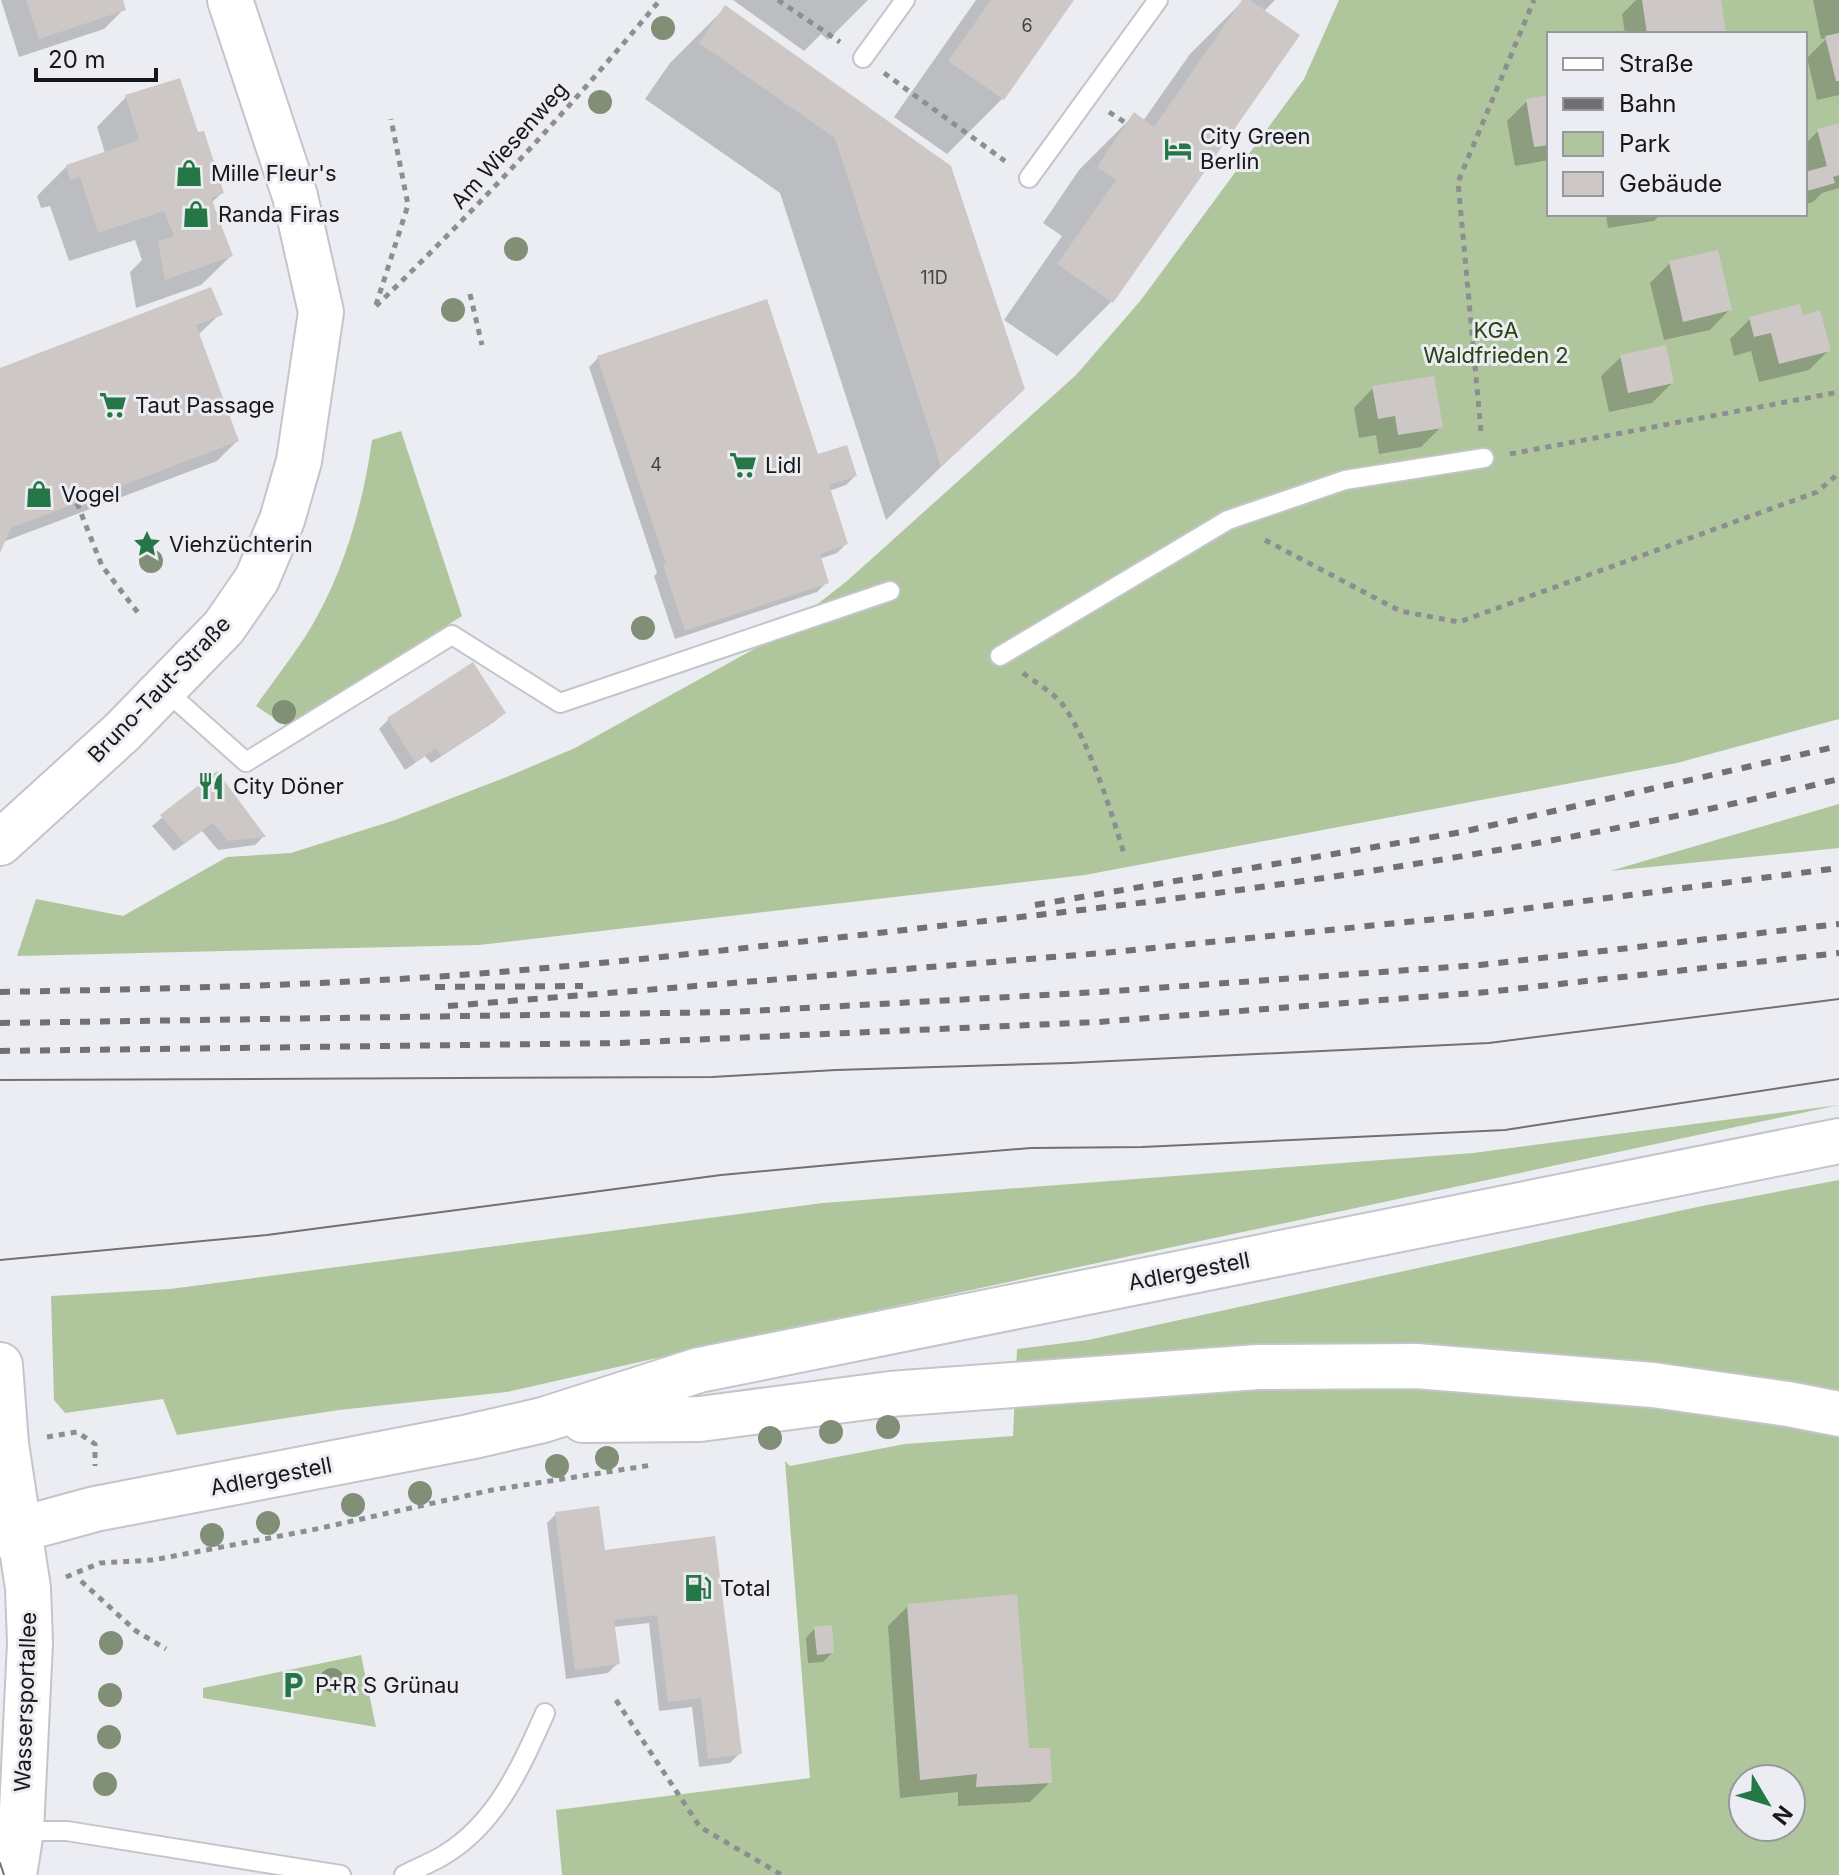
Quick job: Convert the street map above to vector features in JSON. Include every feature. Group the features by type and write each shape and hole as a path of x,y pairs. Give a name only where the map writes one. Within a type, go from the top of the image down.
{"main road":[{"name":"Bruno-Taut-Straße","path":"0,843 122,732 224,627 257,579 282,520 299,461 321,312 295,196 230,0"},
{"name":"Adlergestell","path":"10,1532 95,1509 543,1420 699,1370 1839,1141"},
{"name":"Wassersportallee","path":"0,1365 10,1532 28,1588 30,1643 21,1831 14,1875"},
{"name":"Adlergestell","path":"543,1420 700,1419 890,1394 1258,1367 1416,1366 1653,1385 1839,1414"}],"lane":[{"path":"863,58 905,0"},
{"path":"1029,178 1158,0"},
{"path":"1000,656 1228,520 1345,480 1484,458"},
{"path":"164,689 246,762 452,635 560,703 890,591"},
{"path":"404,1875 446,1854 487,1818 517,1776 545,1713"},
{"path":"21,1831 67,1831 341,1875"}],"path":[{"name":"Am Wiesenweg","path":"391,119 408,205 376,306 437,247 660,0"},
{"path":"778,0 1029,178"},
{"path":"1534,0 1458,182 1484,458 1839,392"},
{"path":"470,294 482,345"},
{"path":"1228,520 1400,611 1459,622 1817,492 1839,473"},
{"path":"77,503 102,566 139,614"},
{"path":"1000,656 1062,703 1085,747 1125,857"},
{"path":"28,1588 80,1573 100,1563 153,1560 312,1530 492,1490 658,1464"},
{"path":"81,1581 136,1631 166,1649"},
{"path":"616,1700 700,1827 782,1875"}],"green space":[{"name":"KGA Waldfrieden 2","path":"1339,0 1839,0 1839,719 1677,763 1085,875 479,945 17,956 36,899 123,916 227,857 291,853 395,820 575,748 774,638 847,581 1076,375 1141,300 1304,79"},
{"path":"401,431 462,616 286,726 256,706 310,629 333,585 357,513 372,440"},
{"path":"1839,804 1839,848 1610,871"},
{"path":"1839,1105 750,1337 507,1392 339,1410 177,1435 163,1399 65,1413 54,1400 51,1296 170,1289 823,1203 1473,1153"},
{"path":"1839,1180 1839,1875 562,1875 556,1810 810,1778 785,1461 790,1466 905,1444 1013,1436 1017,1349 1088,1340 1702,1206"},
{"path":"361,1655 376,1727 203,1698 203,1688"}],"building":[{"path":"26,0 123,0 126,10 39,39"},
{"path":"991,0 1074,0 1004,100 948,61"},
{"path":"1242,0 1250,0 1300,35 1113,303 1057,264 1116,180 1097,167 1134,112 1154,127"},
{"path":"1642,0 1721,0 1726,32 1647,32"},
{"path":"725,5 951,166 1025,389 941,467 835,138 699,43"},
{"path":"1839,33 1839,81 1836,81 1825,36"},
{"path":"180,78 198,132 204,131 224,193 211,198 233,256 165,280 158,241 174,236 164,211 98,233 80,177 70,180 66,165 139,140 125,95"},
{"path":"1547,95 1547,145 1534,147 1526,99"},
{"path":"1839,123 1839,175 1833,177 1835,183 1807,191 1807,171 1827,166 1817,129"},
{"path":"1718,250 1732,310 1683,322 1669,261"},
{"name":"Taut Passage","path":"211,287 223,315 196,325 239,441 11,528 0,553 0,368"},
{"name":"Lidl","path":"767,299 818,454 847,445 857,476 829,485 848,544 820,554 829,583 685,631 597,356"},
{"path":"1800,304 1803,315 1820,310 1831,351 1779,364 1771,333 1754,337 1749,317"},
{"path":"1666,345 1674,383 1628,393 1620,355"},
{"path":"1434,376 1443,428 1398,435 1395,416 1378,419 1372,386"},
{"path":"473,662 506,713 441,756 436,748 415,762 387,718"},
{"path":"217,771 266,837 228,841 213,823 184,843 160,815"},
{"path":"599,1506 605,1550 715,1536 742,1754 708,1759 701,1698 668,1702 657,1615 614,1620 620,1664 575,1670 555,1512"},
{"path":"1017,1594 1029,1748 1050,1748 1052,1783 976,1787 977,1774 920,1780 907,1604"},
{"path":"832,1625 834,1653 817,1655 814,1627"}],"tram line":[{"path":"0,1080 712,1077 1070,1063 1489,1043 1839,999"},
{"path":"0,1260 267,1235 721,1175 873,1161 1031,1148 1142,1147 1505,1130 1839,1079"},
{"path":"0,1863 4,1875"}],"railway":[{"path":"1035,905 1462,832 1839,746"},
{"path":"0,992 280,985 447,976 698,953 1060,912 1396,867 1618,828 1839,779"},
{"path":"448,1006 1103,953 1476,915 1839,868"},
{"path":"0,1023 732,1012 1100,992 1480,965 1839,924"},
{"path":"0,1051 620,1043 1098,1022 1487,992 1839,953"},
{"path":"435,987 583,986"}],"place":[{"name":"City Green Berlin","path":"1178,149"},
{"name":"Mille Fleur's","path":"189,173"},
{"name":"Randa Firas","path":"196,214"},
{"name":"Taut Passage","path":"113,405"},
{"name":"Lidl","path":"743,465"},
{"name":"Vogel","path":"39,494"},
{"name":"Viehzüchterin","path":"147,544"},
{"name":"City Döner","path":"211,786"},
{"name":"Total","path":"698,1588"},
{"name":"P+R S Grünau","path":"293,1685"}]}
